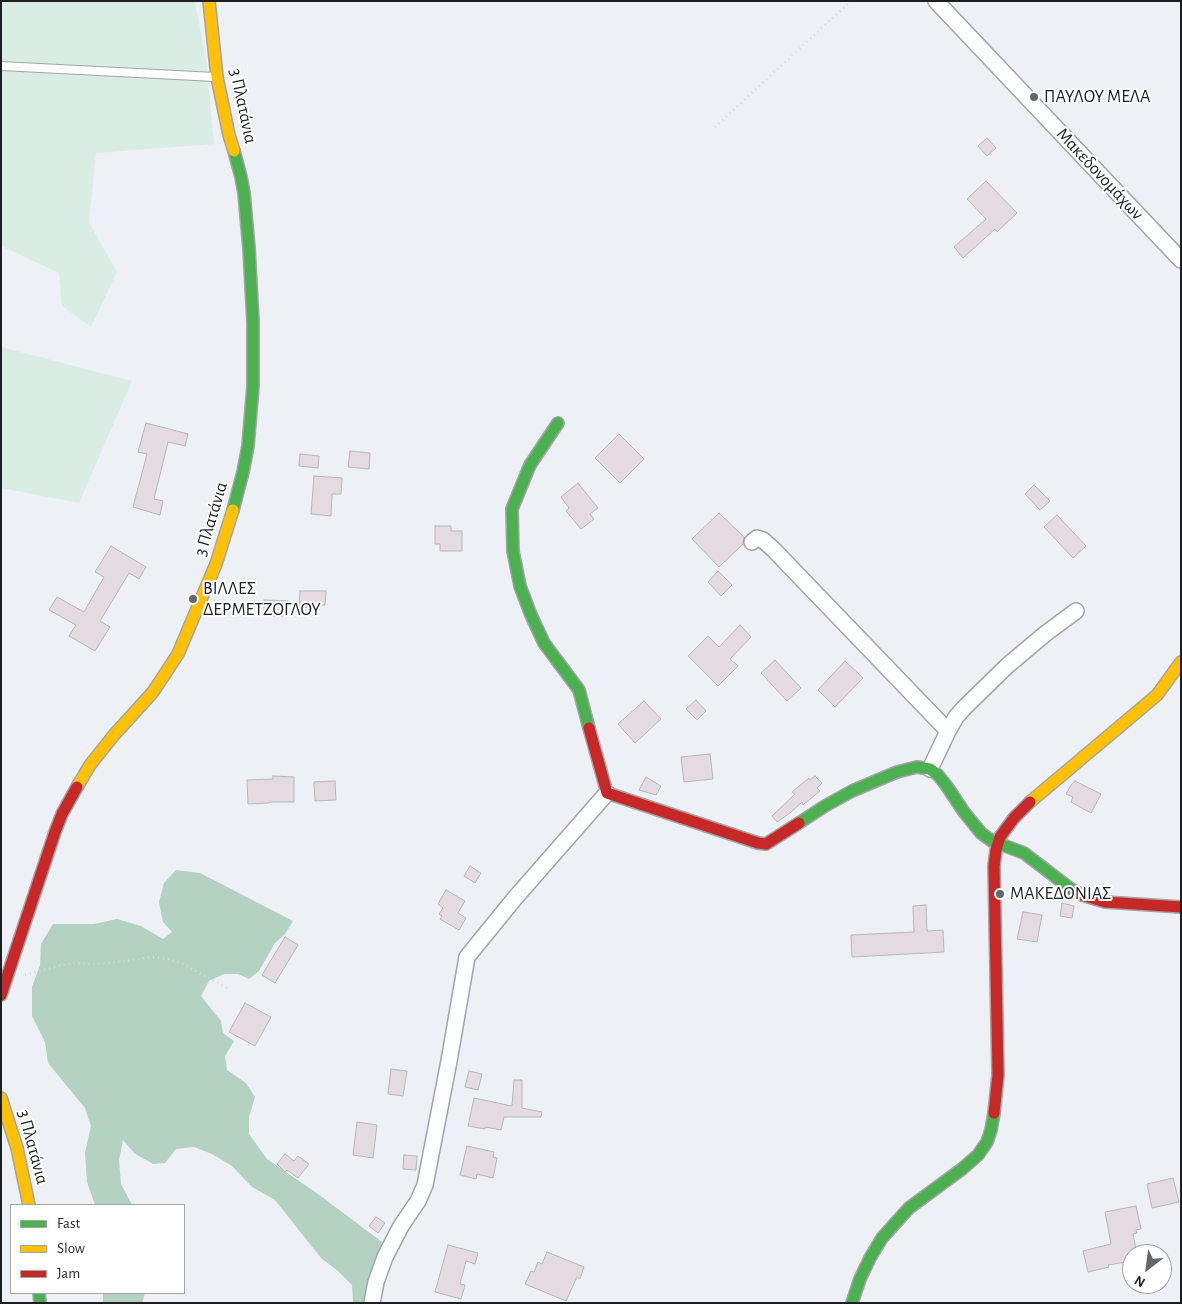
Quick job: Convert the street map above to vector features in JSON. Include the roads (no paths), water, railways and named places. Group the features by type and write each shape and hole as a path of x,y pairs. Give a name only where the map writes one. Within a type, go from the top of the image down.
{"street":[{"name":"3 Πλατάνια","path":"1,996 4,979 62,814 90,765 153,692 178,654 216,564 243,472 248,446 253,386 253,322 249,248 241,177 229,135 217,78 209,1"},
{"name":"Μακεδονομάχων","path":"936,1 1181,260"},
{"path":"558,423 530,465 512,509 513,551 520,586 531,616 544,643 563,666 579,690 607,793"},
{"path":"752,542 757,538 763,540 774,550 948,731"},
{"path":"930,769 948,731 964,708 994,678 1045,634 1076,611"},
{"path":"852,1303 860,1278 882,1238 909,1208 978,1155 987,1142 991,1130 998,1075 994,884 995,855 1000,837 1009,824 1040,793 1157,694 1181,662"},
{"path":"607,793 766,844 852,791 908,769 925,768 938,775 981,833 998,843 1024,853 1066,885 1084,896 1120,904 1181,907"},
{"path":"372,1303 376,1282 385,1257 418,1201 425,1185 467,957 515,898 607,793"},
{"name":"3 Πλατάνια","path":"1,1098 17,1148 29,1204"}],"lane":[{"path":"1,66 217,78"}],"place":[{"name":"ΠΑΥΛΟΥ ΜΕΛΑ","path":"1034,97"},
{"name":"ΒΙΛΛΕΣ ΔΕΡΜΕΤΖΟΓΛΟΥ","path":"193,599"},
{"name":"ΜΑΚΕΔΟΝΙΑΣ","path":"1000,894"}]}
